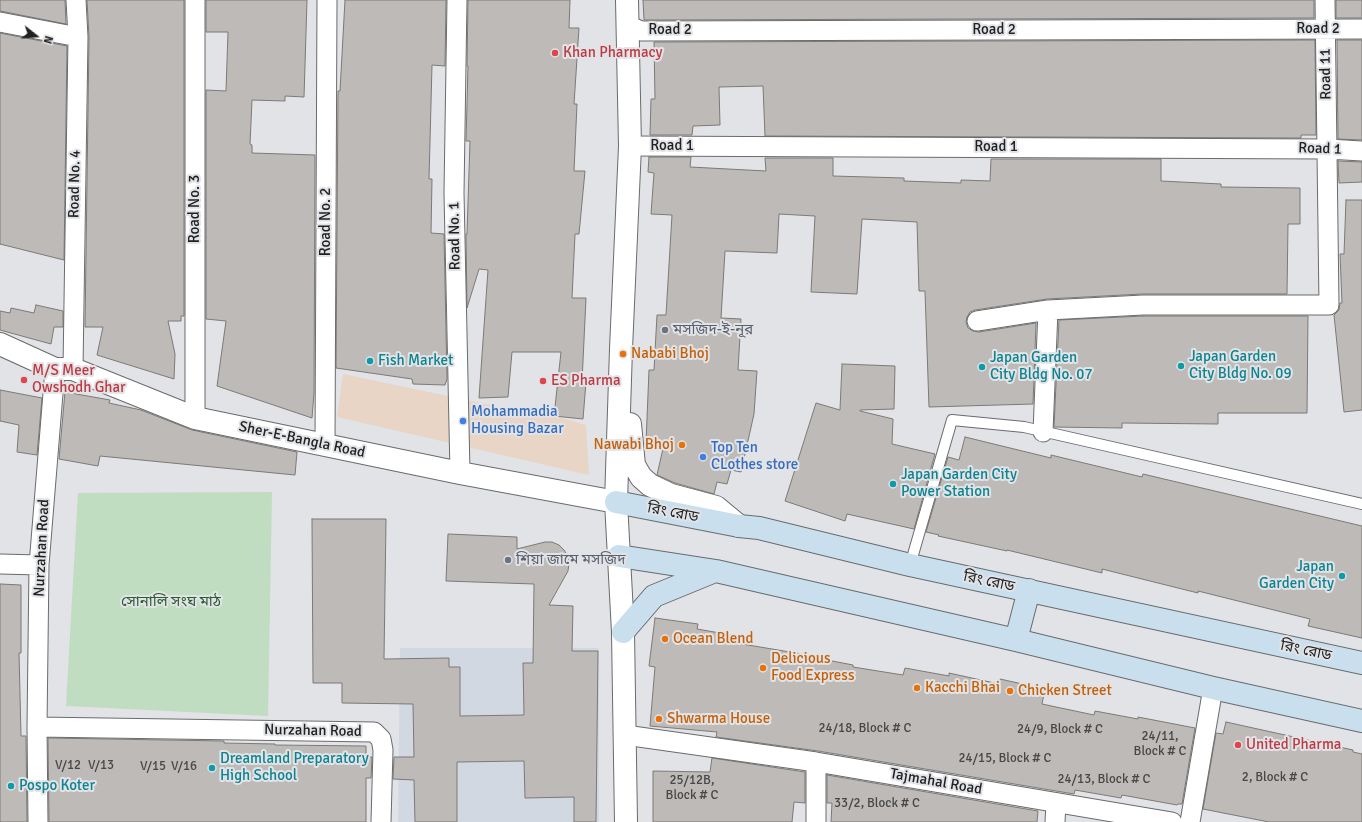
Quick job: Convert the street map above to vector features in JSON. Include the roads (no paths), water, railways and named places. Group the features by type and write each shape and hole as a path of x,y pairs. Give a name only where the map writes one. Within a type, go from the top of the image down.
{"main road":[{"name":"রিং রোড","path":"616,502 738,526 759,528 910,565 1362,663"},
{"path":"619,556 716,571 1016,640 1213,688 1362,721"},
{"path":"623,632 654,596 716,571"},
{"path":"1016,640 1029,590"}],"street":[{"name":"Road No. 4","path":"64,369 78,37 76,0"},
{"name":"Road No. 3","path":"195,0 195,418"},
{"name":"Road No. 2","path":"325,444 327,0"},
{"name":"Road No. 1","path":"457,0 454,193 460,473"},
{"path":"626,822 623,632 616,502 630,146 627,0"},
{"name":"Road 11","path":"1048,310 1143,305 1329,305 1325,0"},
{"path":"0,22 78,37"},
{"name":"Road 2","path":"627,25 641,31 1362,28"},
{"name":"Road 1","path":"630,146 1328,148 1362,151"},
{"path":"977,321 1048,310 1043,432"},
{"name":"Sher-E-Bangla Road","path":"0,344 195,418 460,473 616,502"},
{"path":"621,349 634,465 641,477 650,485 671,494 716,507 738,526"},
{"name":"Nurzahan Road","path":"38,822 37,727 40,565 64,369"},
{"path":"0,564 40,565"},
{"path":"1190,822 1213,688"},
{"name":"Nurzahan Road","path":"37,727 374,732 381,739 383,750 381,822"},
{"name":"Tajmahal Road","path":"625,734 816,762 1172,822"},
{"path":"816,762 816,822"},
{"path":"1055,822 1056,803"}],"lane":[{"path":"910,565 952,420 1024,427 1362,504"}],"place":[{"name":"Khan Pharmacy","path":"555,53"},
{"name":"মসজিদ-ই-নূর","path":"665,330"},
{"name":"Nababi Bhoj","path":"623,354"},
{"name":"Fish Market","path":"370,361"},
{"name":"Japan Garden City Bldg No. 09","path":"1181,366"},
{"name":"Japan Garden City Bldg No. 07","path":"982,367"},
{"name":"M/S Meer Owshodh Ghar","path":"24,380"},
{"name":"ES Pharma","path":"543,381"},
{"name":"Mohammadia Housing Bazar","path":"463,421"},
{"name":"Nawabi Bhoj","path":"682,445"},
{"name":"Top Ten CLothes store","path":"703,457"},
{"name":"Japan Garden City Power Station","path":"893,484"},
{"name":"শিয়া জামে মসজিদ","path":"508,560"},
{"name":"Japan Garden City","path":"1342,576"},
{"name":"Ocean Blend","path":"665,639"},
{"name":"Delicious Food Express","path":"763,668"},
{"name":"Kacchi Bhai","path":"917,688"},
{"name":"Chicken Street","path":"1010,691"},
{"name":"Shwarma House","path":"659,719"},
{"name":"United Pharma","path":"1238,745"},
{"name":"Dreamland Preparatory High School","path":"212,768"},
{"name":"Pospo Koter","path":"11,786"}],"park label":[{"name":"সোনালি সংঘ মাঠ","path":"171,602"}]}
